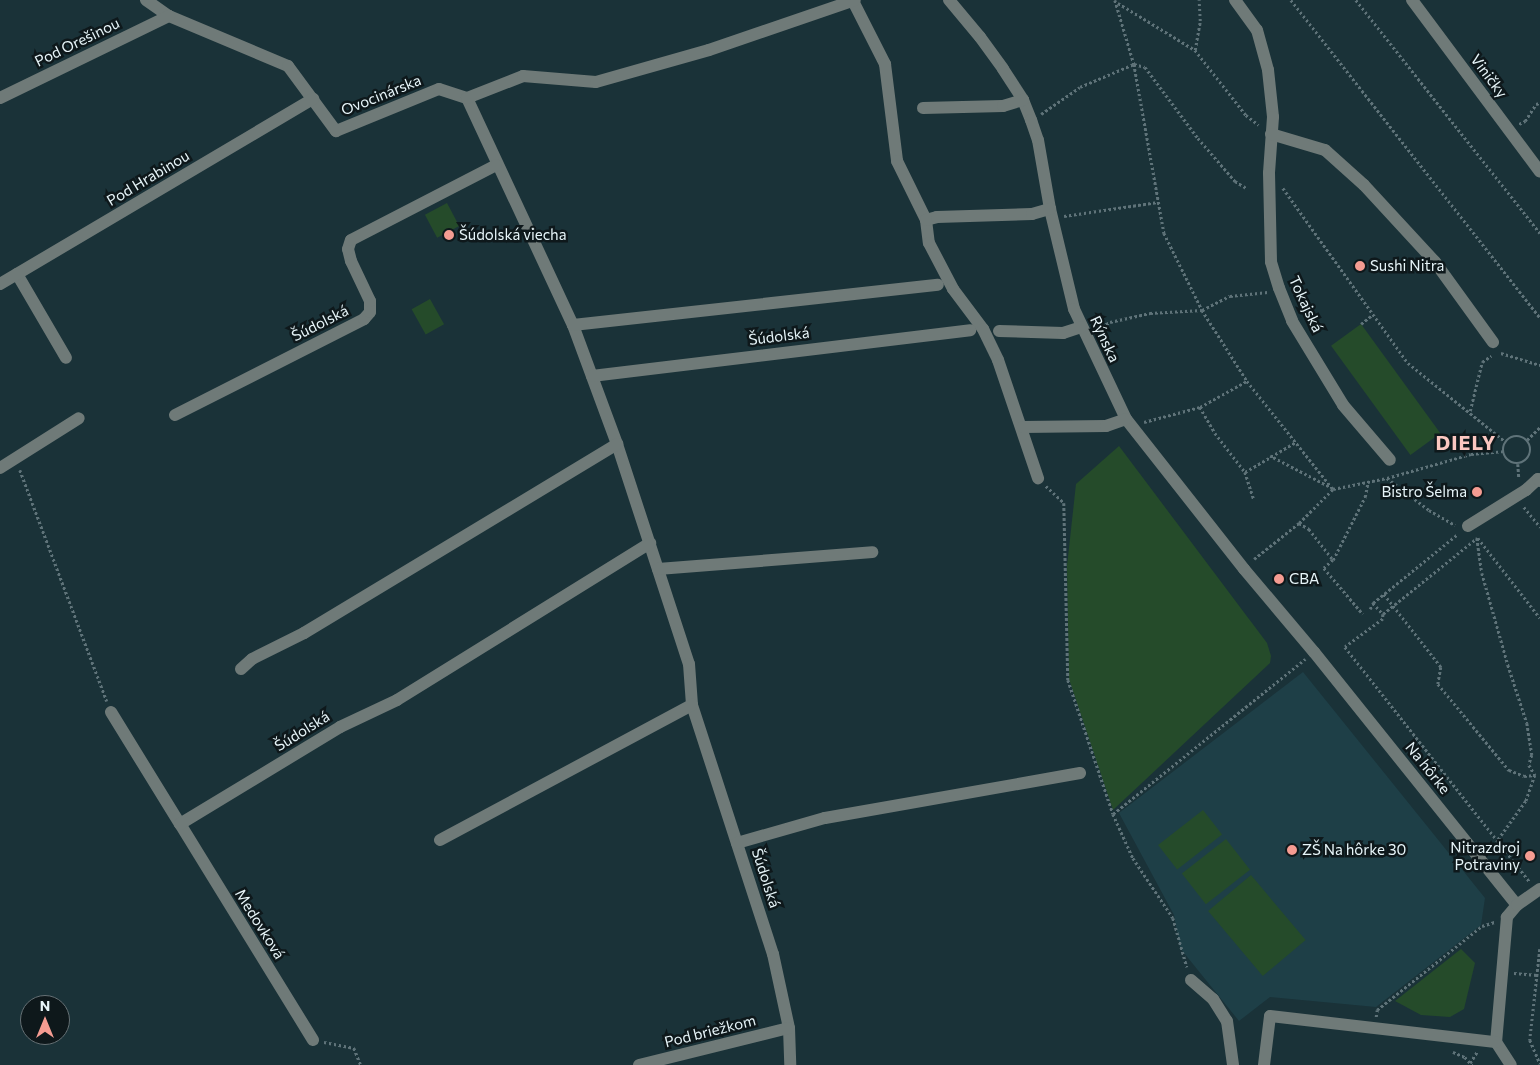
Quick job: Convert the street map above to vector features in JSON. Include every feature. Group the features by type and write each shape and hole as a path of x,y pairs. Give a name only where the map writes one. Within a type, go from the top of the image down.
{"street":[{"name":"Ovocinárska","path":"146,0 169,16 288,66 336,131 439,89 467,98"},
{"path":"467,98 523,76 596,82 709,50 834,4 854,0 885,64 889,83 897,161 926,220 929,244 937,262 983,329 998,360 1038,478"},
{"name":"Rýnska","path":"949,0 980,37 1023,100 1032,120 1044,170 1051,214 1074,309 1083,332 1126,420 1244,569 1314,652"},
{"name":"Tokajská","path":"1234,0 1256,30 1268,70 1273,117 1269,173 1271,262 1279,288 1292,321 1343,405 1390,460"},
{"name":"Viničky","path":"1412,0 1540,172"},
{"name":"Pod Orešinou","path":"0,98 169,16"},
{"name":"Šúdolská","path":"467,98 496,165 573,326 617,444 689,664 692,705 773,954 789,1028 790,1065"},
{"name":"Pod Hrabinou","path":"0,284 312,99"},
{"path":"922,108 1003,106 1023,100"},
{"path":"1271,134 1325,150 1364,185 1435,262 1493,342"},
{"name":"Šúdolská","path":"175,415 364,319 370,312 370,301 351,261 348,250 351,240 496,165"},
{"path":"926,220 937,217 1051,214"},
{"path":"18,274 66,358"},
{"path":"573,326 938,285"},
{"name":"Šúdolská","path":"592,376 970,330"},
{"path":"999,331 1083,332"},
{"path":"0,468 79,418"},
{"path":"1022,427 1106,426 1126,420"},
{"path":"241,669 252,660 312,628 617,444"},
{"path":"1466,528 1526,490 1539,477"},
{"name":"Šúdolská","path":"180,824 340,727 397,700 650,543"},
{"path":"658,569 872,552"},
{"name":"Na hôrke","path":"1314,652 1517,905"},
{"path":"440,840 692,705"},
{"name":"Medovková","path":"111,712 313,1040"},
{"path":"737,843 825,818 1080,773"},
{"path":"1511,1065 1496,1042 1507,916 1517,905 1539,890"},
{"path":"1191,980 1213,999 1227,1021 1233,1065"},
{"path":"1264,1065 1270,1016 1496,1042"},
{"name":"Pod briežkom","path":"639,1065 789,1028"}],"path":[{"path":"1195,50 1200,21 1199,0"},
{"path":"1291,0 1540,316"},
{"path":"1356,0 1540,233"},
{"path":"1116,1 1195,50 1246,115 1271,134"},
{"path":"1116,1 1134,64 1164,233 1202,310 1247,381 1333,489"},
{"path":"1032,120 1080,87 1134,64 1145,68 1198,138 1235,181 1246,188"},
{"path":"1509,130 1525,121 1536,104 1540,103"},
{"path":"1282,187 1408,364 1470,411 1506,442"},
{"path":"1051,214 1158,202"},
{"path":"1083,332 1110,322 1150,313 1202,310 1230,296 1258,294 1279,288"},
{"path":"1361,324 1372,315"},
{"path":"1470,411 1482,362 1498,352 1540,365"},
{"path":"1134,432 1143,422 1200,407 1247,381"},
{"path":"1200,407 1215,433 1245,472 1254,499"},
{"path":"1527,440 1540,427"},
{"path":"1518,436 1527,440 1531,453 1522,463 1510,462 1504,450 1506,442 1518,436"},
{"path":"1245,472 1296,442"},
{"path":"1244,569 1299,523 1333,489 1387,478 1471,454 1504,450"},
{"path":"1270,456 1333,489"},
{"path":"15,458 111,712"},
{"path":"1038,478 1064,503 1068,680 1113,814 1133,858 1173,918 1191,980"},
{"path":"1387,478 1429,510 1466,528 1478,538 1540,618"},
{"path":"1363,614 1324,568 1333,560 1364,497 1368,482"},
{"path":"1521,504 1540,527"},
{"path":"1299,523 1309,529 1333,560"},
{"path":"1370,609 1373,603 1466,528"},
{"path":"1485,532 1382,614 1382,619 1345,647 1539,890"},
{"path":"1478,538 1482,573 1508,665 1527,723 1532,755 1530,765 1536,775"},
{"path":"1384,594 1441,667 1438,684 1509,770 1524,776 1536,775"},
{"path":"1373,603 1382,614"},
{"path":"1113,814 1314,652"},
{"path":"1498,840 1526,801 1536,775"},
{"path":"1374,1027 1377,1010 1482,926 1507,916"},
{"path":"1540,948 1530,1040 1540,1064"},
{"path":"1502,972 1537,975"},
{"path":"313,1040 354,1048 361,1065"}],"shaded area":[{"name":"ZŠ Na hôrke 30","path":"1303,672 1485,898 1481,925 1376,1007 1270,997 1239,1021 1180,948 1174,915 1119,813"}],"green space":[{"path":"447,203 459,226 437,238 425,215"},
{"path":"430,299 444,324 426,335 412,309"},
{"path":"1361,324 1440,433 1410,455 1331,346"},
{"path":"1119,446 1267,643 1271,656 1270,663 1113,810 1069,679 1067,566 1076,484"},
{"path":"1203,810 1222,834 1177,870 1158,845"},
{"path":"1226,839 1250,870 1206,904 1182,873"},
{"path":"1251,875 1306,940 1263,976 1208,911"},
{"path":"1461,949 1475,963 1464,1009 1450,1017 1421,1015 1395,1001"}],"place":[{"name":"Šúdolská viecha","path":"449,235"},
{"name":"Sushi Nitra","path":"1360,266"},
{"name":"Bistro Šelma","path":"1477,492"},
{"name":"CBA","path":"1279,579"},
{"name":"ZŠ Na hôrke 30","path":"1292,850"},
{"name":"Nitrazdroj Potraviny","path":"1530,856"}],"district":[{"name":"DIELY","path":"1466,442"}]}
